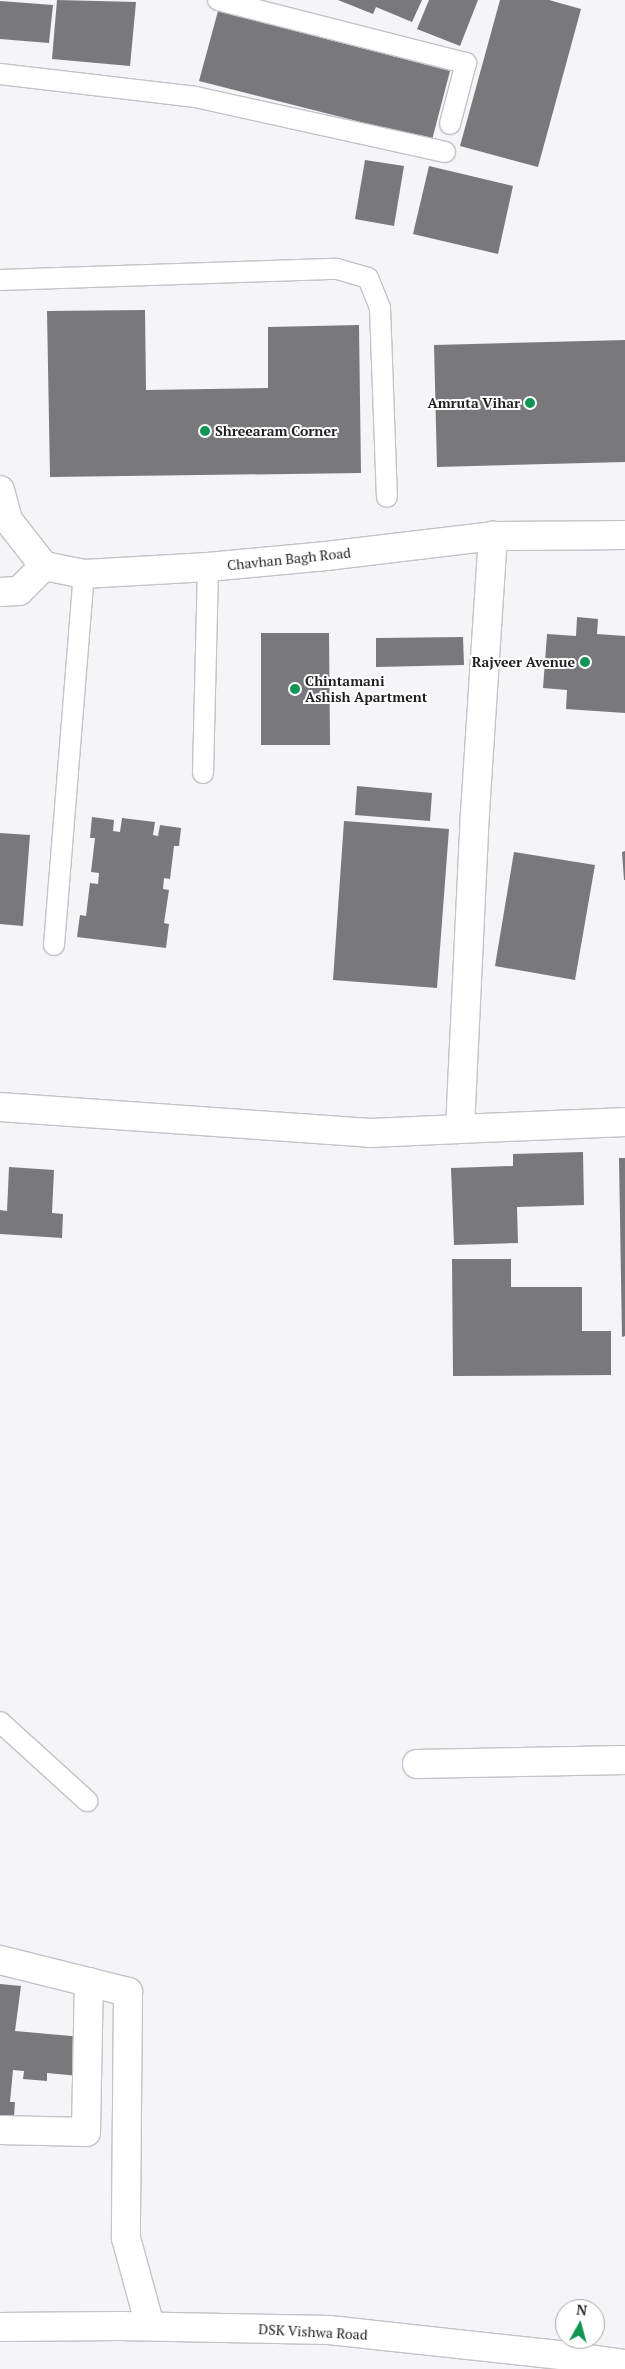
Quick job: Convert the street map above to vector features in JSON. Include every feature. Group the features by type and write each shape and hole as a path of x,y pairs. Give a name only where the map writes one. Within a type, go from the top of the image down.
{"street":[{"path":"0,490 8,520 44,566 19,591 0,592"},
{"path":"460,1129 475,813 493,536"},
{"name":"Chavhan Bagh Road","path":"44,566 84,574 208,567 326,556 493,536 625,536"},
{"path":"0,1107 370,1133 625,1122"},
{"path":"417,1764 625,1760"},
{"path":"0,1960 128,1992 126,2238 150,2326"},
{"path":"0,2130 86,2132 89,1982"},
{"name":"DSK Vishwa Road","path":"0,2327 150,2326 329,2330 552,2354 625,2364"}],"lane":[{"path":"218,0 466,63 450,124"},
{"path":"0,74 195,98 445,152"},
{"path":"0,280 337,269 368,278 380,308 387,496"},
{"path":"203,773 208,567"},
{"path":"54,945 84,574"},
{"path":"0,1722 87,1800"}],"building":[{"path":"57,0 136,2 130,66 52,59"},
{"path":"338,0 422,0 412,22 376,7 373,14"},
{"path":"429,0 478,0 460,46 417,29"},
{"path":"500,0 549,0 581,9 538,167 460,146"},
{"path":"0,1 53,5 49,43 0,39"},
{"path":"218,11 450,71 432,140 199,81"},
{"path":"365,160 404,166 394,226 355,219"},
{"path":"429,166 513,186 498,254 413,234"},
{"name":"Shreearam Corner","path":"145,310 146,390 268,388 268,327 359,325 361,473 50,477 47,311"},
{"name":"Amruta Vihar","path":"625,340 625,462 437,467 434,345"},
{"name":"Rajveer Avenue","path":"577,617 598,619 597,634 625,636 625,713 566,709 567,690 543,688 547,634 576,636"},
{"name":"Chintamani Ashish Apartment","path":"261,633 329,633 330,745 261,745"},
{"path":"463,637 464,665 376,667 376,638"},
{"path":"357,786 432,793 430,821 355,815"},
{"path":"92,817 114,820 113,831 120,832 122,818 155,822 153,835 158,836 160,825 181,828 179,846 174,846 170,879 164,878 163,889 169,890 164,923 169,924 166,948 77,937 80,915 86,916 90,883 98,884 99,873 91,872 95,838 90,838"},
{"path":"344,821 449,829 437,988 333,980"},
{"path":"0,833 30,835 23,926 0,924"},
{"path":"625,851 625,880 624,880 622,852"},
{"path":"514,852 595,865 575,980 495,966"},
{"path":"583,1152 584,1205 517,1207 518,1243 454,1245 451,1168 513,1166 513,1154"},
{"path":"619,1158 625,1158 625,1336 622,1337"},
{"path":"9,1167 54,1170 52,1213 63,1214 62,1238 0,1234 0,1210 7,1211"},
{"path":"452,1259 511,1259 511,1287 582,1287 582,1331 611,1331 611,1375 453,1376"},
{"path":"0,1984 21,1986 15,2031 82,2037 79,2076 47,2073 47,2081 23,2079 24,2071 13,2070 10,2102 15,2102 14,2116 0,2115"}],"place":[{"name":"Amruta Vihar","path":"530,403"},
{"name":"Shreearam Corner","path":"205,431"},
{"name":"Rajveer Avenue","path":"585,662"},
{"name":"Chintamani Ashish Apartment","path":"295,689"}]}
